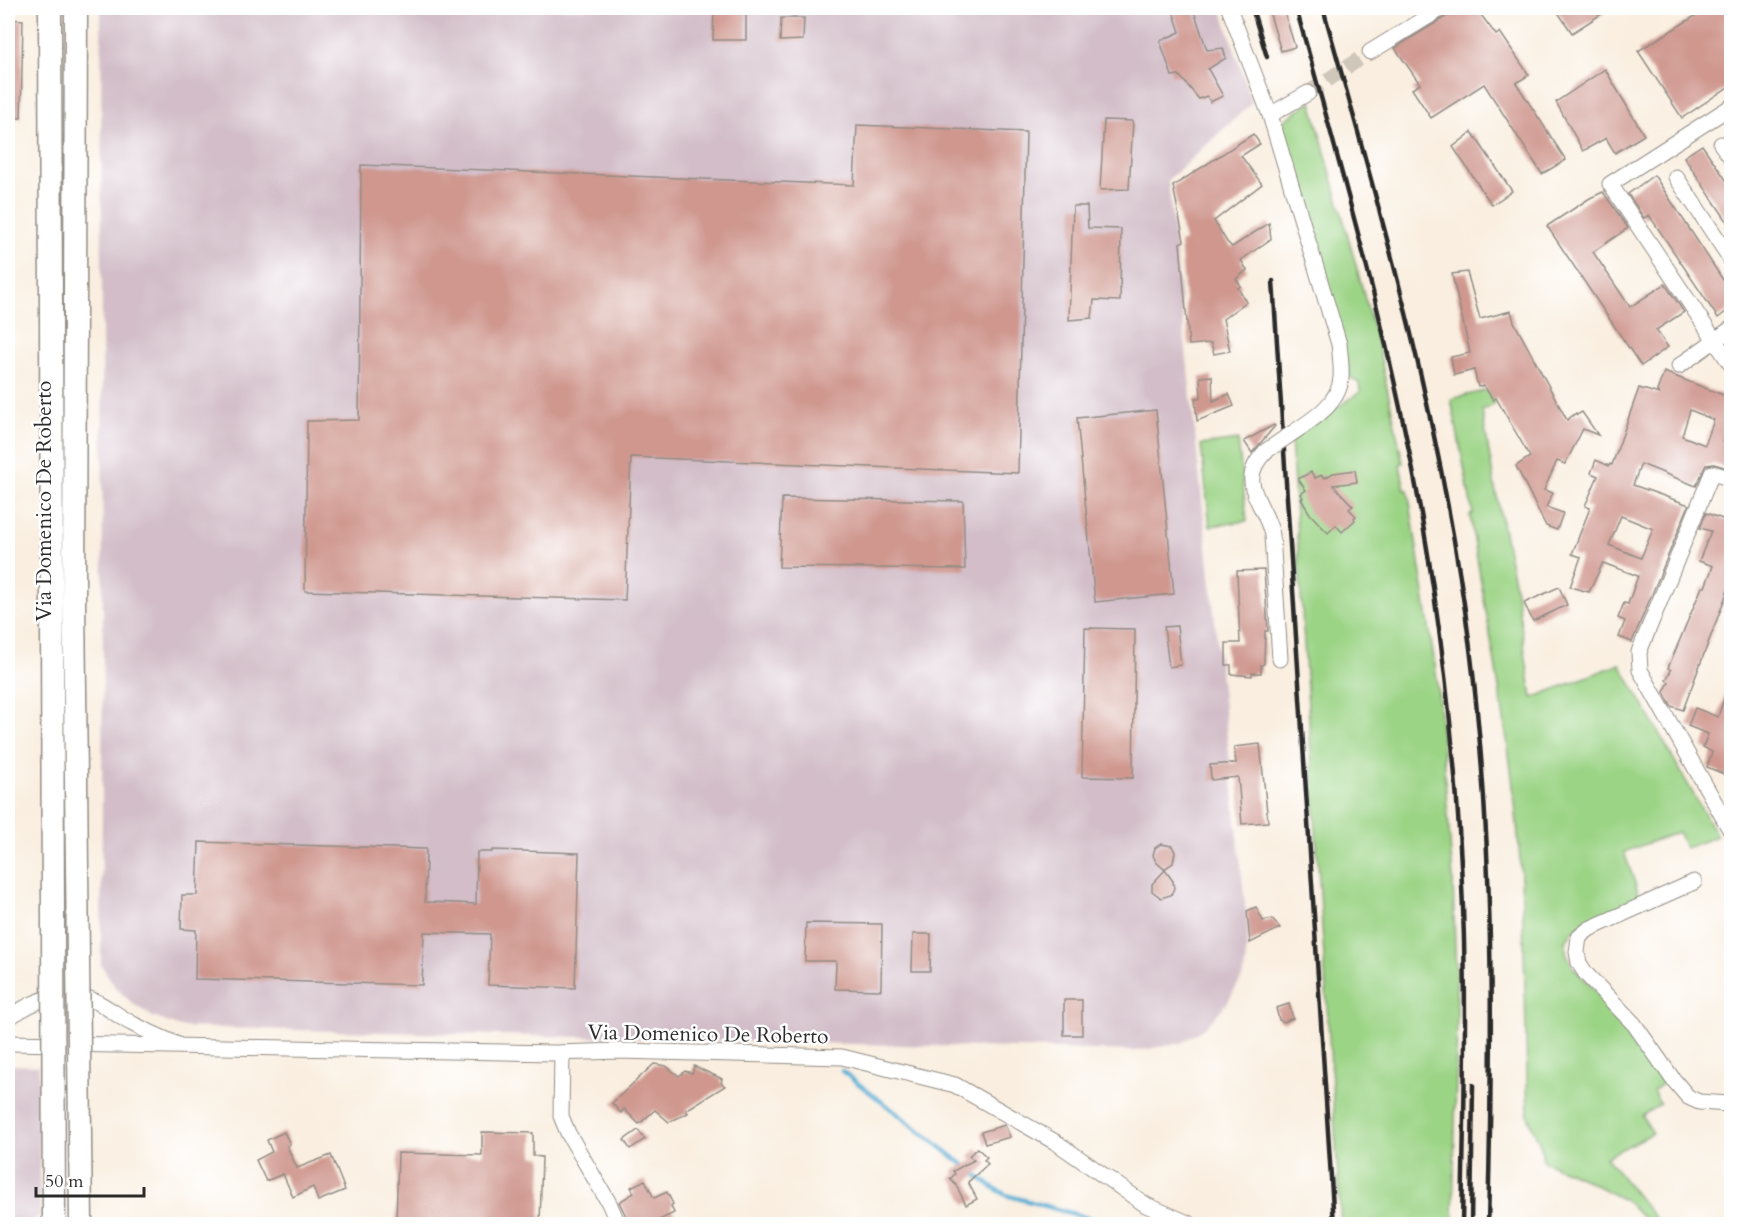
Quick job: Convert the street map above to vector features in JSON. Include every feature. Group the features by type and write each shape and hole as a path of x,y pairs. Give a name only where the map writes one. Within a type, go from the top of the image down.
{"highway":[{"path":"54,1224 67,11"},
{"path":"67,11 81,1224"}],"street":[{"path":"1228,8 1270,115 1339,344 1340,356 1341,379 1336,394 1319,416 1266,451 1258,458 1254,468 1252,482 1254,498 1269,524 1272,535 1280,659"},
{"path":"1370,52 1442,8"},
{"name":"Via Domenico De Roberto","path":"66,1224 67,11"},
{"path":"1270,115 1308,93"},
{"path":"1731,106 1610,184 1731,366"},
{"path":"1721,144 1731,159"},
{"path":"1676,177 1731,261"},
{"path":"1679,366 1731,328"},
{"path":"1731,479 1712,473 1639,652 1640,670 1731,833"},
{"path":"1694,882 1589,929 1579,937 1576,952 1579,963 1586,974 1634,1024 1688,1097 1699,1102 1731,1106"},
{"name":"Via Domenico De Roberto","path":"8,1018 28,1004 65,994 96,1002 131,1023 184,1047"},
{"name":"Via Domenico De Roberto","path":"8,1044 562,1053 620,1051 842,1057 955,1085 1057,1143 1146,1205 1190,1224"},
{"path":"562,1053 561,1116 568,1133 609,1203 618,1224"}],"shaded area":[{"path":"101,8 1221,8 1252,103 1168,180 1248,933 1244,974 1227,1003 1206,1027 1181,1043 1136,1051 180,1027 153,1017 133,1004 115,987 101,965 103,629"},
{"path":"8,1065 39,1066 40,1216 25,1224 8,1224"}],"green space":[{"path":"1311,101 1378,346 1403,463 1400,465 1405,490 1408,490 1437,679 1453,880 1457,1014 1453,1224 1341,1224 1291,439 1360,392 1359,383 1351,378 1281,126 1285,120"},
{"path":"1487,390 1495,404 1482,411 1516,592 1532,698 1620,664 1717,836 1686,848 1678,832 1624,852 1641,900 1584,923 1571,933 1566,941 1566,952 1572,966 1629,1025 1667,1081 1653,1091 1660,1104 1642,1116 1653,1133 1606,1157 1660,1224 1649,1224 1628,1202 1543,1161 1541,1147 1528,1116 1523,914 1515,806 1504,722 1470,515 1473,514 1451,399"},
{"path":"1238,440 1247,521 1210,526 1201,445"}],"building":[{"path":"714,8 746,8 746,40 713,40"},
{"path":"1172,8 1193,8 1207,50 1223,48 1226,58 1208,69 1223,96 1210,102 1207,96 1199,99 1179,75 1172,76 1160,41 1180,32"},
{"path":"1268,8 1283,8 1295,47 1281,51"},
{"path":"1457,8 1476,8 1496,35 1500,32 1529,75 1516,83 1566,160 1542,174 1484,84 1431,118 1412,89 1420,84 1395,48"},
{"path":"1555,8 1611,8 1572,33"},
{"path":"1708,8 1731,8 1731,85 1682,118 1638,51"},
{"path":"781,18 804,18 803,40 780,41"},
{"path":"8,19 23,20 21,118 8,118"},
{"path":"1605,69 1644,135 1615,153 1606,138 1583,151 1556,102"},
{"path":"1104,120 1133,121 1129,189 1100,190"},
{"path":"857,125 1026,132 1018,473 631,457 625,600 305,591 307,421 359,420 361,165 854,185"},
{"path":"1472,132 1512,191 1492,205 1453,147"},
{"path":"1253,134 1260,144 1241,156 1262,184 1214,221 1232,247 1269,223 1271,239 1241,260 1247,270 1236,279 1246,302 1223,319 1230,351 1214,354 1211,343 1189,345 1180,243 1184,241 1173,186"},
{"path":"1702,145 1731,187 1731,227 1684,157"},
{"path":"1654,175 1731,292 1731,308 1718,318 1649,215 1644,218 1628,194"},
{"path":"1603,192 1628,228 1593,252 1630,307 1665,284 1684,312 1656,330 1668,347 1641,366 1547,226"},
{"path":"1073,206 1087,206 1088,228 1121,229 1120,301 1094,300 1092,318 1069,320"},
{"path":"1467,272 1480,319 1511,311 1514,322 1567,420 1576,413 1577,415 1582,412 1598,435 1583,429 1565,464 1557,461 1544,490 1553,493 1546,507 1563,513 1557,530 1546,526 1516,466 1530,457 1496,398 1493,400 1484,386 1478,387 1474,370 1454,375 1451,357 1470,353 1452,274"},
{"path":"1664,372 1731,398 1731,420 1723,442 1731,445 1731,469 1714,464 1706,465 1696,486 1641,464 1633,485 1689,505 1632,642 1619,637 1625,621 1618,618 1624,603 1628,604 1638,576 1603,563 1589,592 1570,587 1581,557 1572,554 1590,508 1585,506 1598,476 1591,473 1596,460 1609,466 1612,465 1639,388 1659,394 1657,391","holes":["1690,410 1714,420 1705,445 1682,436","1621,516 1653,529 1641,558 1609,545"]},
{"path":"1212,376 1213,401 1229,394 1234,406 1197,421 1195,398 1201,398 1200,377"},
{"path":"1156,410 1174,594 1095,602 1077,418"},
{"path":"1275,426 1252,453 1244,441"},
{"path":"1355,470 1357,482 1333,485 1353,506 1349,509 1356,516 1355,520 1342,532 1336,525 1328,533 1310,514 1301,499 1303,498 1301,494 1306,490 1298,479 1311,472 1315,478 1322,475 1325,478 1333,473"},
{"path":"782,498 963,501 965,569 779,567"},
{"path":"1706,513 1731,522 1731,582 1683,710 1671,706 1664,692 1671,670 1668,668 1713,566 1699,561 1711,531 1700,528"},
{"path":"1264,570 1268,631 1265,631 1264,664 1261,665 1261,673 1252,673 1252,676 1231,674 1231,665 1226,665 1226,643 1240,643 1237,571"},
{"path":"1559,587 1567,605 1533,621 1524,603"},
{"path":"1177,626 1181,665 1169,667 1164,627"},
{"path":"1085,628 1135,629 1133,778 1082,777"},
{"path":"1729,683 1731,683 1731,777 1707,767 1712,752 1703,747 1708,734 1688,726 1695,708 1718,717"},
{"path":"1260,744 1268,822 1242,824 1238,777 1211,780 1210,765 1236,763 1234,747"},
{"path":"199,842 426,849 425,902 476,904 477,852 492,852 492,850 579,853 575,988 488,985 490,934 424,932 422,985 195,979 196,930 181,929 182,895 197,895"},
{"path":"1161,844 1172,846 1175,852 1173,863 1164,869 1156,862 1153,855 1155,848"},
{"path":"1165,870 1173,881 1174,888 1171,895 1161,898 1152,891 1152,884"},
{"path":"1256,907 1263,921 1272,919 1280,928 1250,943 1247,911"},
{"path":"806,923 882,924 881,990 835,989 836,961 805,961"},
{"path":"913,934 931,934 930,971 912,971"},
{"path":"1064,1000 1082,1000 1082,1035 1064,1035"},
{"path":"1289,1004 1293,1018 1284,1022 1279,1020 1276,1008"},
{"path":"654,1064 666,1066 679,1076 685,1071 692,1073 694,1066 722,1079 721,1083 725,1086 686,1110 688,1113 669,1122 655,1110 639,1124 624,1109 621,1113 612,1103"},
{"path":"1005,1125 1010,1137 985,1144 981,1132"},
{"path":"638,1130 645,1139 630,1149 624,1140"},
{"path":"284,1132 290,1144 287,1146 297,1168 331,1155 345,1190 318,1201 313,1187 293,1197 283,1174 266,1181 256,1160 272,1152 267,1140"},
{"path":"482,1132 533,1133 533,1156 542,1157 540,1224 396,1224 398,1153 482,1155"},
{"path":"977,1148 987,1157 984,1160 988,1164 968,1182 977,1199 966,1205 956,1185 950,1179 955,1174 953,1171 974,1160 969,1156"},
{"path":"645,1180 654,1198 667,1192 673,1204 671,1206 674,1213 651,1224 630,1224 619,1202 634,1193 631,1187"}],"waterway":[{"path":"842,1071 991,1186 1006,1195 1110,1224"}],"tunnel":[{"path":"1308,93 1370,52"}],"railway":[{"path":"1252,8 1267,57"},
{"path":"1296,8 1336,151 1391,368 1421,513 1439,627 1459,828 1463,908 1465,1026 1462,1224"},
{"path":"1323,8 1409,325 1444,486 1470,648 1478,720 1488,864 1491,1007 1488,1224"},
{"path":"1273,281 1334,1224"},
{"path":"1471,1224 1473,1085"}]}
